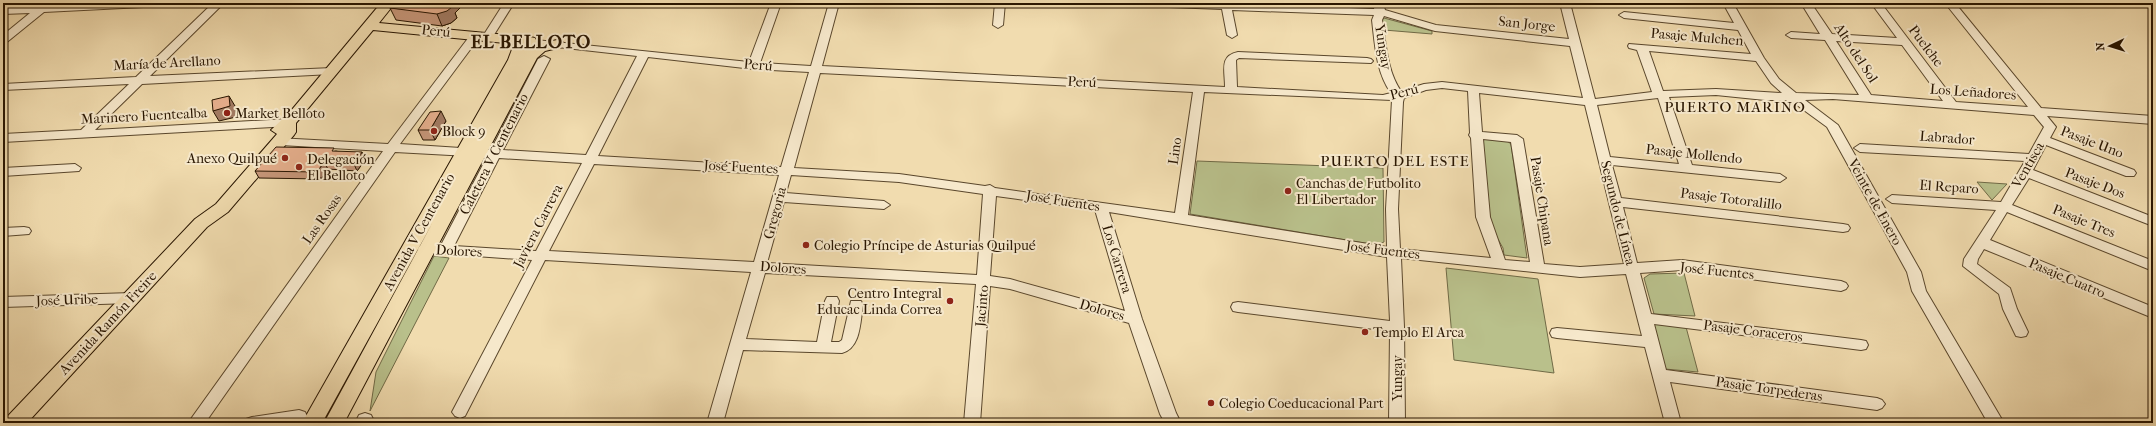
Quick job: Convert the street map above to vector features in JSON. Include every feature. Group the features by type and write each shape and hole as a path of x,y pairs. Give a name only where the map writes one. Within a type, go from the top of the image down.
{"main road":[{"name":"Avenida Ramón Freire","path":"14,423 201,223 222,208 388,3"},
{"name":"Perú","path":"369,26 482,36 531,49"},
{"path":"531,49 557,44"},
{"name":"Avenida V Centenario","path":"334,423 425,249 479,152 531,49"},
{"name":"Avenida V Centenario","path":"302,421 479,152"}],"street":[{"path":"3,11 45,6 163,3"},
{"path":"84,134 219,3"},
{"name":"Las Rosas","path":"196,423 391,148 509,3"},
{"path":"754,66 776,3"},
{"name":"Gregoria","path":"715,423 834,3"},
{"path":"998,24 1000,3"},
{"name":"San Jorge","path":"1143,3 1379,7 1435,28 1575,42"},
{"name":"Segundo de Línea","path":"1565,3 1589,102 1673,423"},
{"name":"Veinte de Enero","path":"1728,3 1759,58 1775,82 1832,125 1914,272 1919,291 1996,423"},
{"name":"Alto del Sol","path":"1806,3 1868,99"},
{"name":"Puelche","path":"1876,3 1953,106"},
{"name":"Ventisca","path":"1950,3 2050,127 2032,158 2026,172 2003,206 1971,259 1970,266 2005,291 2010,309 2021,332"},
{"path":"1226,4 1232,35"},
{"path":"3,40 45,6"},
{"name":"Yungay","path":"1379,7 1377,20 1383,63 1391,85 1399,96 1397,102 1392,209 1397,327 1397,423"},
{"path":"1624,15 1742,27"},
{"path":"1791,35 1905,42"},
{"name":"Perú","path":"557,44 754,66 1383,98 1399,96 1416,89 1432,85 1452,85 1589,102 1621,100 1660,94 1704,91 1765,97 1792,96"},
{"name":"Pasaje Mulchen","path":"1660,94 1637,47 1759,58"},
{"name":"Javiera Carrera","path":"460,412 644,54"},
{"path":"1231,90 1230,60 1232,56 1366,60"},
{"name":"María de Arellano","path":"3,87 332,71"},
{"name":"Lino","path":"1181,218 1199,88"},
{"path":"1473,88 1475,135 1483,217 1487,231 1496,246 1499,263"},
{"path":"1660,94 1687,168"},
{"name":"Los Leñadores","path":"1792,96 1868,99 2153,120"},
{"name":"José Fuentes","path":"282,132 391,148 787,170 900,178 1181,218 1377,252 1394,252 1580,272 1682,265 1841,286"},
{"name":"Marinero Fuentealba","path":"3,138 84,134 282,132"},
{"name":"Pasaje Chipana","path":"1475,135 1522,140 1538,268"},
{"name":"Pasaje Uno","path":"2042,140 2130,173"},
{"name":"Labrador","path":"1860,148 2032,158"},
{"name":"Caletera V Centenario","path":"445,250 479,152"},
{"name":"Pasaje Mollendo","path":"1605,160 1780,178"},
{"path":"3,172 75,168"},
{"name":"Pasaje Dos","path":"2026,172 2153,222"},
{"name":"Jacinto","path":"972,423 990,190"},
{"path":"779,197 884,205"},
{"name":"El Reparo","path":"1892,199 2003,206"},
{"name":"Pasaje Totoralillo","path":"1615,202 1843,228"},
{"name":"Pasaje Tres","path":"2003,206 2153,266"},
{"name":"Los Carrera","path":"1101,207 1135,319 1173,423"},
{"path":"3,232 24,231"},
{"name":"Pasaje Cuatro","path":"1981,242 2153,313"},
{"name":"Dolores","path":"425,249 984,280 1010,284 1135,319"},
{"name":"José Uribe","path":"3,302 132,298"},
{"path":"823,348 832,301"},
{"path":"737,344 842,348 848,344 856,305"},
{"path":"1238,307 1397,327"},
{"name":"Pasaje Coraceros","path":"1645,318 1861,345"},
{"path":"1557,333 1651,342"},
{"name":"Pasaje Torpederas","path":"1660,375 1877,404"},
{"path":"252,423 302,421"}],"green space":[{"path":"1384,18 1432,31 1432,34 1384,30 1382,19"},
{"path":"1487,138 1507,141 1511,144 1527,258 1504,255 1503,248 1491,227 1482,139"},
{"name":"Canchas de Futbolito El Libertador","path":"1197,161 1383,168 1384,242 1376,245 1190,214"},
{"path":"1977,182 2007,184 1992,200"},
{"path":"434,256 449,258 370,411 376,372"},
{"path":"1446,268 1538,279 1554,373 1454,360"},
{"path":"1684,273 1695,316 1654,314 1644,278 1650,274"},
{"path":"1654,324 1686,327 1698,372 1665,369"}],"building":[{"path":"394,3 451,3 452,7 447,11 437,14 390,8"},
{"path":"229,96 230,106 213,111 212,100"},
{"path":"441,111 430,130 418,130 430,112"},
{"path":"276,147 334,148 332,151 362,152 354,164 324,162 317,172 255,171"}],"place":[{"name":"Market Belloto","path":"227,113"},
{"name":"Block 9","path":"434,131"},
{"name":"Anexo Quilpué","path":"285,158"},
{"name":"Delegación El Belloto","path":"299,167"},
{"name":"Canchas de Futbolito El Libertador","path":"1288,191"},
{"name":"Colegio Príncipe de Asturias Quilpué","path":"806,245"},
{"name":"Centro Integral Educac Linda Correa","path":"950,301"},
{"name":"Templo El Arca","path":"1365,332"},
{"name":"Colegio Coeducacional Part","path":"1211,403"}],"district":[{"name":"EL BELLOTO","path":"531,42"},
{"name":"PUERTO MARINO","path":"1735,107"},
{"name":"PUERTO DEL ESTE","path":"1395,161"}]}
